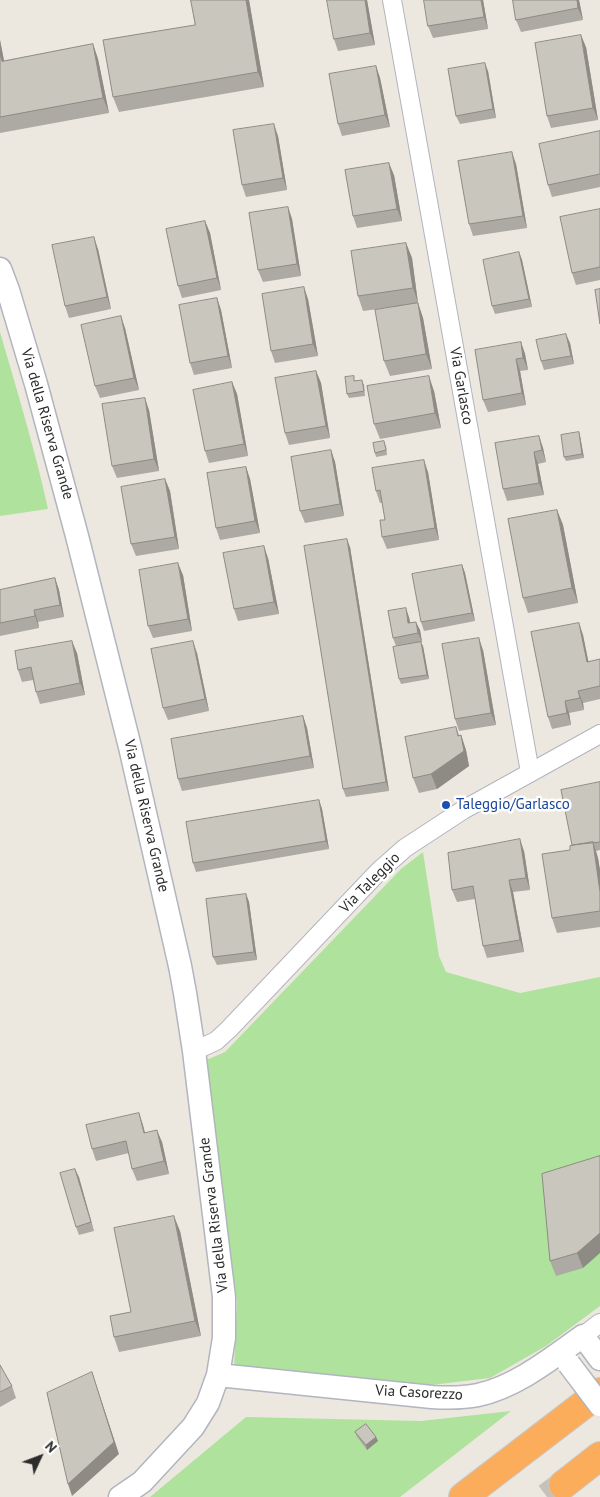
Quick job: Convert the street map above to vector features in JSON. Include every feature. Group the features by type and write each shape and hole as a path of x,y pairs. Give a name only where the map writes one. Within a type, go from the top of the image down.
{"highway":[{"path":"463,1497 600,1392"},
{"path":"563,1484 600,1456"}],"street":[{"name":"Via Garlasco","path":"392,0 530,772"},
{"name":"Via della Riserva Grande","path":"0,269 36,384 99,618 180,966 194,1051 224,1297 224,1338 218,1376 208,1403 193,1427 142,1482 120,1497"},
{"name":"Via Taleggio","path":"194,1051 216,1041 229,1030 397,854 463,810 600,734"},
{"name":"Via Casorezzo","path":"218,1376 432,1396 461,1397 478,1395 499,1389 531,1371 565,1358 593,1341"},
{"path":"565,1358 600,1404"}],"green space":[{"path":"0,332 32,442 48,509 0,516"},
{"path":"423,852 439,956 446,972 520,993 600,977 600,1306 546,1346 490,1378 431,1385 234,1370 237,1302 204,1061 225,1052 401,869"},
{"path":"511,1411 400,1497 150,1497 246,1417 421,1421"}],"building":[{"path":"191,0 246,0 258,72 113,97 103,40 195,25"},
{"path":"327,0 365,0 370,33 334,39"},
{"path":"424,0 481,0 484,17 428,26"},
{"path":"513,0 577,0 578,8 516,20"},
{"path":"581,35 593,108 547,116 535,43"},
{"path":"93,44 103,98 0,117 0,54 2,61"},
{"path":"485,63 493,109 456,116 448,69"},
{"path":"376,66 385,115 338,124 329,74"},
{"path":"274,124 283,178 242,185 233,130"},
{"path":"600,131 600,174 548,185 539,144"},
{"path":"512,152 523,216 469,224 458,161"},
{"path":"389,163 397,209 353,216 345,170"},
{"path":"288,207 297,264 258,270 249,213"},
{"path":"600,209 600,267 572,273 560,217"},
{"path":"205,221 217,278 178,286 166,229"},
{"path":"94,237 107,297 65,306 52,245"},
{"path":"406,243 413,288 358,296 351,251"},
{"path":"519,252 529,299 492,306 483,260"},
{"path":"304,287 313,344 271,351 262,294"},
{"path":"600,289 600,324 595,290"},
{"path":"217,298 228,356 190,363 179,305"},
{"path":"418,303 426,354 384,361 375,310"},
{"path":"121,316 134,378 95,386 81,325"},
{"path":"566,334 571,356 541,361 536,340"},
{"path":"521,342 523,358 516,359 522,393 483,400 475,350"},
{"path":"316,371 326,426 285,433 275,378"},
{"path":"354,376 354,381 362,380 364,391 347,394 345,377"},
{"path":"429,376 435,413 374,424 367,386"},
{"path":"232,382 244,444 205,451 193,390"},
{"path":"145,398 154,459 112,466 102,404"},
{"path":"579,432 582,454 564,457 561,435"},
{"path":"539,436 542,450 534,452 539,483 503,489 495,443"},
{"path":"384,441 386,450 375,453 373,443"},
{"path":"331,450 340,504 300,511 291,457"},
{"path":"424,460 435,528 382,537 380,520 385,520 380,490 376,491 372,468"},
{"path":"246,467 255,521 216,528 207,473"},
{"path":"165,479 175,537 131,544 121,487"},
{"path":"557,510 572,588 523,598 508,519"},
{"path":"347,539 386,782 343,789 304,546"},
{"path":"264,546 274,602 234,609 223,553"},
{"path":"178,563 188,619 148,626 139,570"},
{"path":"462,565 472,613 421,622 412,574"},
{"path":"55,578 60,605 34,610 35,616 0,623 0,590"},
{"path":"406,608 408,623 416,622 418,633 393,638 388,611"},
{"path":"579,623 587,662 600,659 600,686 578,691 580,698 565,701 567,713 548,717 531,632"},
{"path":"479,638 491,713 455,719 442,644"},
{"path":"72,641 80,683 36,692 31,667 18,670 15,651"},
{"path":"193,641 205,699 163,708 151,649"},
{"path":"421,642 427,675 399,679 393,647"},
{"path":"303,716 310,756 178,779 171,739"},
{"path":"456,727 458,736 461,735 464,751 431,774 413,778 405,737"},
{"path":"600,782 600,842 572,845 561,790"},
{"path":"319,800 326,841 193,863 186,822"},
{"path":"520,839 526,878 509,880 520,940 483,946 473,886 452,890 448,853"},
{"path":"593,842 600,892 600,911 552,918 542,854 570,850 570,846"},
{"path":"246,894 254,952 213,957 206,899"},
{"path":"139,1113 144,1133 157,1130 164,1161 132,1169 126,1141 92,1149 86,1125"},
{"path":"600,1156 600,1233 577,1253 550,1261 542,1174"},
{"path":"75,1169 91,1222 76,1227 60,1173"},
{"path":"174,1216 195,1321 114,1337 110,1316 131,1312 114,1228"},
{"path":"0,1365 12,1386 0,1392"},
{"path":"92,1372 114,1442 68,1484 47,1393"},
{"path":"366,1424 376,1437 366,1445 355,1432"}],"tunnel":[{"path":"547,1497 563,1485"}],"place":[{"name":"Taleggio/Garlasco","path":"446,805"}]}
